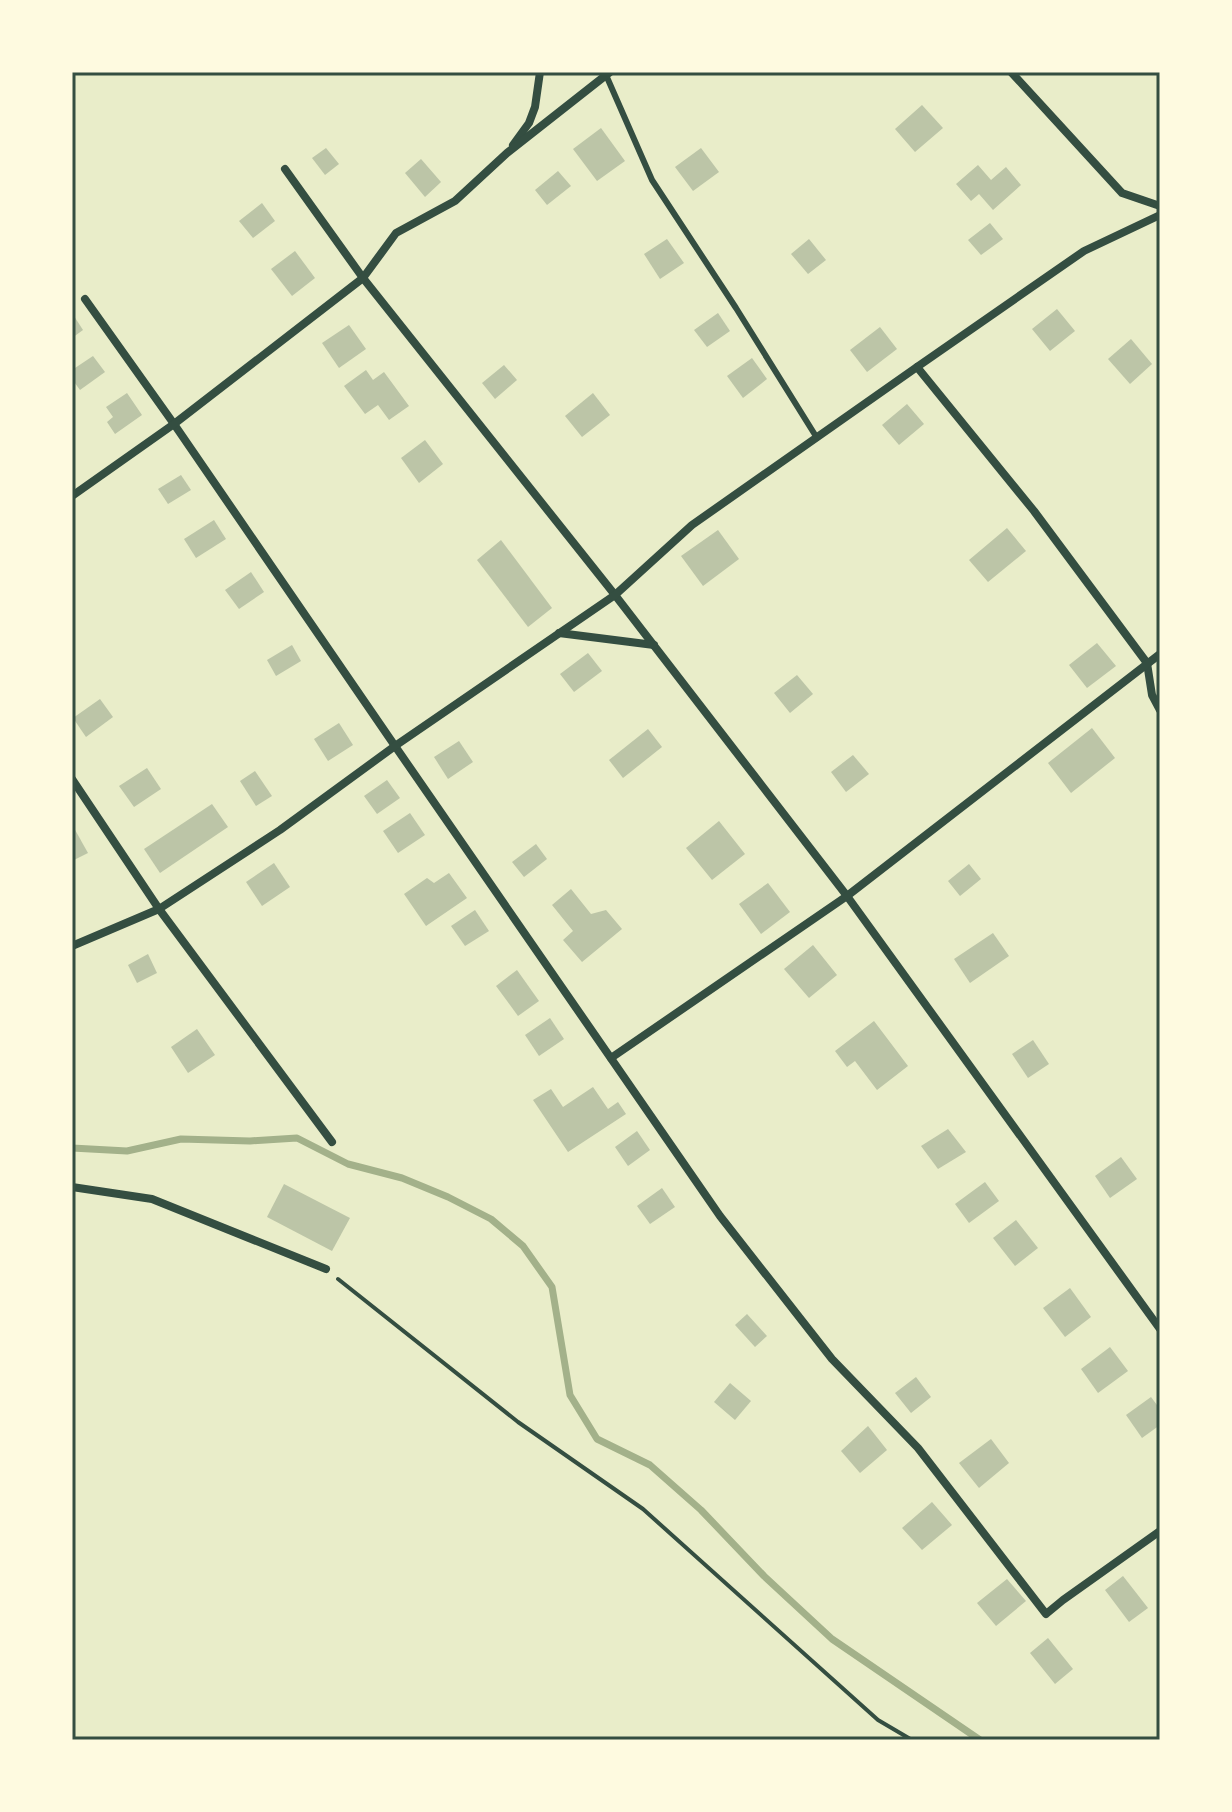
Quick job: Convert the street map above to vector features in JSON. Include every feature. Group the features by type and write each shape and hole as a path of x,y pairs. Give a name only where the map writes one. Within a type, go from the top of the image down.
{"street":[{"path":"507,153 529,123 535,107 540,72"},
{"path":"1011,72 1122,193 1160,206"},
{"path":"72,496 174,424 363,278 396,233 455,201 507,153 608,74"},
{"path":"285,169 363,278 615,595 847,896 1160,1329"},
{"path":"72,946 159,909 280,830 395,746 615,595 692,525 917,367 1084,251 1160,215"},
{"path":"85,299 729,1228 832,1359 918,1448 1046,1614 1160,1531"},
{"path":"917,367 1034,511 1147,663 1152,695 1160,710"},
{"path":"559,633 654,645"},
{"path":"611,1058 847,896 1160,654"},
{"path":"72,779 159,909 332,1142"},
{"path":"72,1187 152,1199 326,1269"}],"lane":[{"path":"608,74 652,180 817,438"}],"path":[{"path":"326,1269 518,1422 643,1509 878,1720 912,1740"}],"building":[{"path":"922,105 943,128 915,152 895,129"},
{"path":"601,128 625,161 597,181 573,149"},
{"path":"326,148 339,164 325,175 312,158"},
{"path":"701,148 719,172 693,191 675,167"},
{"path":"421,159 441,182 425,197 405,173"},
{"path":"978,165 991,180 1006,167 1021,185 993,210 979,194 971,201 956,184"},
{"path":"558,171 571,186 547,205 535,190"},
{"path":"262,203 275,221 253,238 239,221"},
{"path":"990,223 1003,239 981,255 968,240"},
{"path":"667,239 684,263 660,279 644,254"},
{"path":"809,239 826,260 808,274 791,254"},
{"path":"295,251 315,278 292,296 271,269"},
{"path":"1057,309 1075,331 1050,351 1032,329"},
{"path":"72,313 83,330 72,338"},
{"path":"718,313 730,331 707,347 694,330"},
{"path":"349,325 366,349 339,368 322,343"},
{"path":"880,327 897,349 867,372 850,350"},
{"path":"1131,339 1152,364 1130,384 1108,359"},
{"path":"93,356 105,372 80,390 72,379 72,370"},
{"path":"752,358 767,379 743,398 727,376"},
{"path":"504,365 517,380 495,399 482,383"},
{"path":"366,370 373,380 384,372 409,406 389,420 378,405 365,414 344,386"},
{"path":"127,393 142,415 115,434 107,422 113,417 106,407"},
{"path":"593,393 610,415 582,437 565,416"},
{"path":"907,404 924,424 899,445 882,425"},
{"path":"425,440 443,464 419,483 401,458"},
{"path":"181,475 191,490 168,504 158,489"},
{"path":"214,520 226,539 196,558 184,539"},
{"path":"1007,528 1026,551 988,582 969,560"},
{"path":"718,530 739,559 703,586 681,556"},
{"path":"501,540 552,608 528,627 477,560"},
{"path":"251,572 264,592 239,609 225,590"},
{"path":"1097,643 1116,666 1087,688 1069,665"},
{"path":"292,645 301,661 276,676 267,660"},
{"path":"588,653 602,671 574,692 560,674"},
{"path":"797,675 813,694 790,713 774,693"},
{"path":"100,699 113,717 86,737 73,718"},
{"path":"339,723 353,745 328,761 314,739"},
{"path":"1092,728 1115,758 1071,793 1048,763"},
{"path":"648,729 662,747 623,778 609,760"},
{"path":"459,741 473,762 448,779 434,757"},
{"path":"853,755 869,774 846,792 831,772"},
{"path":"147,768 161,789 134,807 119,786"},
{"path":"255,771 272,796 256,806 240,781"},
{"path":"387,780 400,798 377,814 364,796"},
{"path":"212,804 228,827 160,873 144,849"},
{"path":"410,813 425,835 398,853 383,831"},
{"path":"719,821 745,854 712,880 686,848"},
{"path":"72,829 88,853 72,861"},
{"path":"536,844 547,859 524,877 512,862"},
{"path":"274,863 290,887 262,906 246,882"},
{"path":"969,864 981,879 960,896 948,881"},
{"path":"449,873 467,898 426,926 404,894 427,878 434,883"},
{"path":"768,883 790,912 761,934 739,904"},
{"path":"571,889 591,914 606,910 622,929 582,962 563,940 573,931 552,905"},
{"path":"475,910 489,931 465,946 451,926"},
{"path":"993,933 1009,956 970,983 954,959"},
{"path":"813,945 837,975 809,998 784,969"},
{"path":"148,954 157,973 137,983 128,965"},
{"path":"517,970 539,1001 518,1016 496,986"},
{"path":"550,1018 564,1039 539,1056 525,1035"},
{"path":"874,1021 908,1066 877,1090 855,1061 847,1067 835,1051"},
{"path":"197,1029 215,1055 188,1073 171,1047"},
{"path":"1033,1040 1049,1064 1028,1078 1012,1054"},
{"path":"593,1087 608,1109 618,1102 626,1114 568,1152 533,1100 551,1089 563,1107"},
{"path":"948,1129 966,1152 938,1169 921,1146"},
{"path":"637,1131 650,1150 628,1166 615,1147"},
{"path":"1121,1157 1137,1179 1110,1198 1095,1176"},
{"path":"985,1182 999,1201 969,1223 955,1204"},
{"path":"284,1184 350,1218 332,1251 267,1217"},
{"path":"662,1188 675,1207 650,1224 637,1206"},
{"path":"1016,1220 1038,1248 1015,1266 993,1238"},
{"path":"1070,1288 1091,1317 1065,1337 1043,1308"},
{"path":"747,1314 767,1336 755,1347 735,1325"},
{"path":"1110,1347 1128,1371 1098,1393 1081,1369"},
{"path":"916,1377 931,1397 911,1413 895,1393"},
{"path":"730,1383 751,1401 735,1420 714,1402"},
{"path":"1151,1397 1160,1409 1160,1425 1142,1438 1126,1415"},
{"path":"868,1426 887,1450 860,1473 841,1451"},
{"path":"991,1439 1009,1463 979,1488 959,1463"},
{"path":"932,1502 952,1525 922,1550 902,1528"},
{"path":"1123,1576 1148,1608 1129,1622 1105,1590"},
{"path":"1007,1579 1026,1601 996,1626 977,1603"},
{"path":"1048,1638 1073,1669 1055,1684 1030,1653"}],"waterway":[{"path":"72,1148 127,1151 181,1139 250,1141 297,1138 348,1164 402,1178 491,1219 523,1246 552,1287 570,1395 597,1439 650,1465 701,1510 764,1576 832,1639 980,1740"}]}
